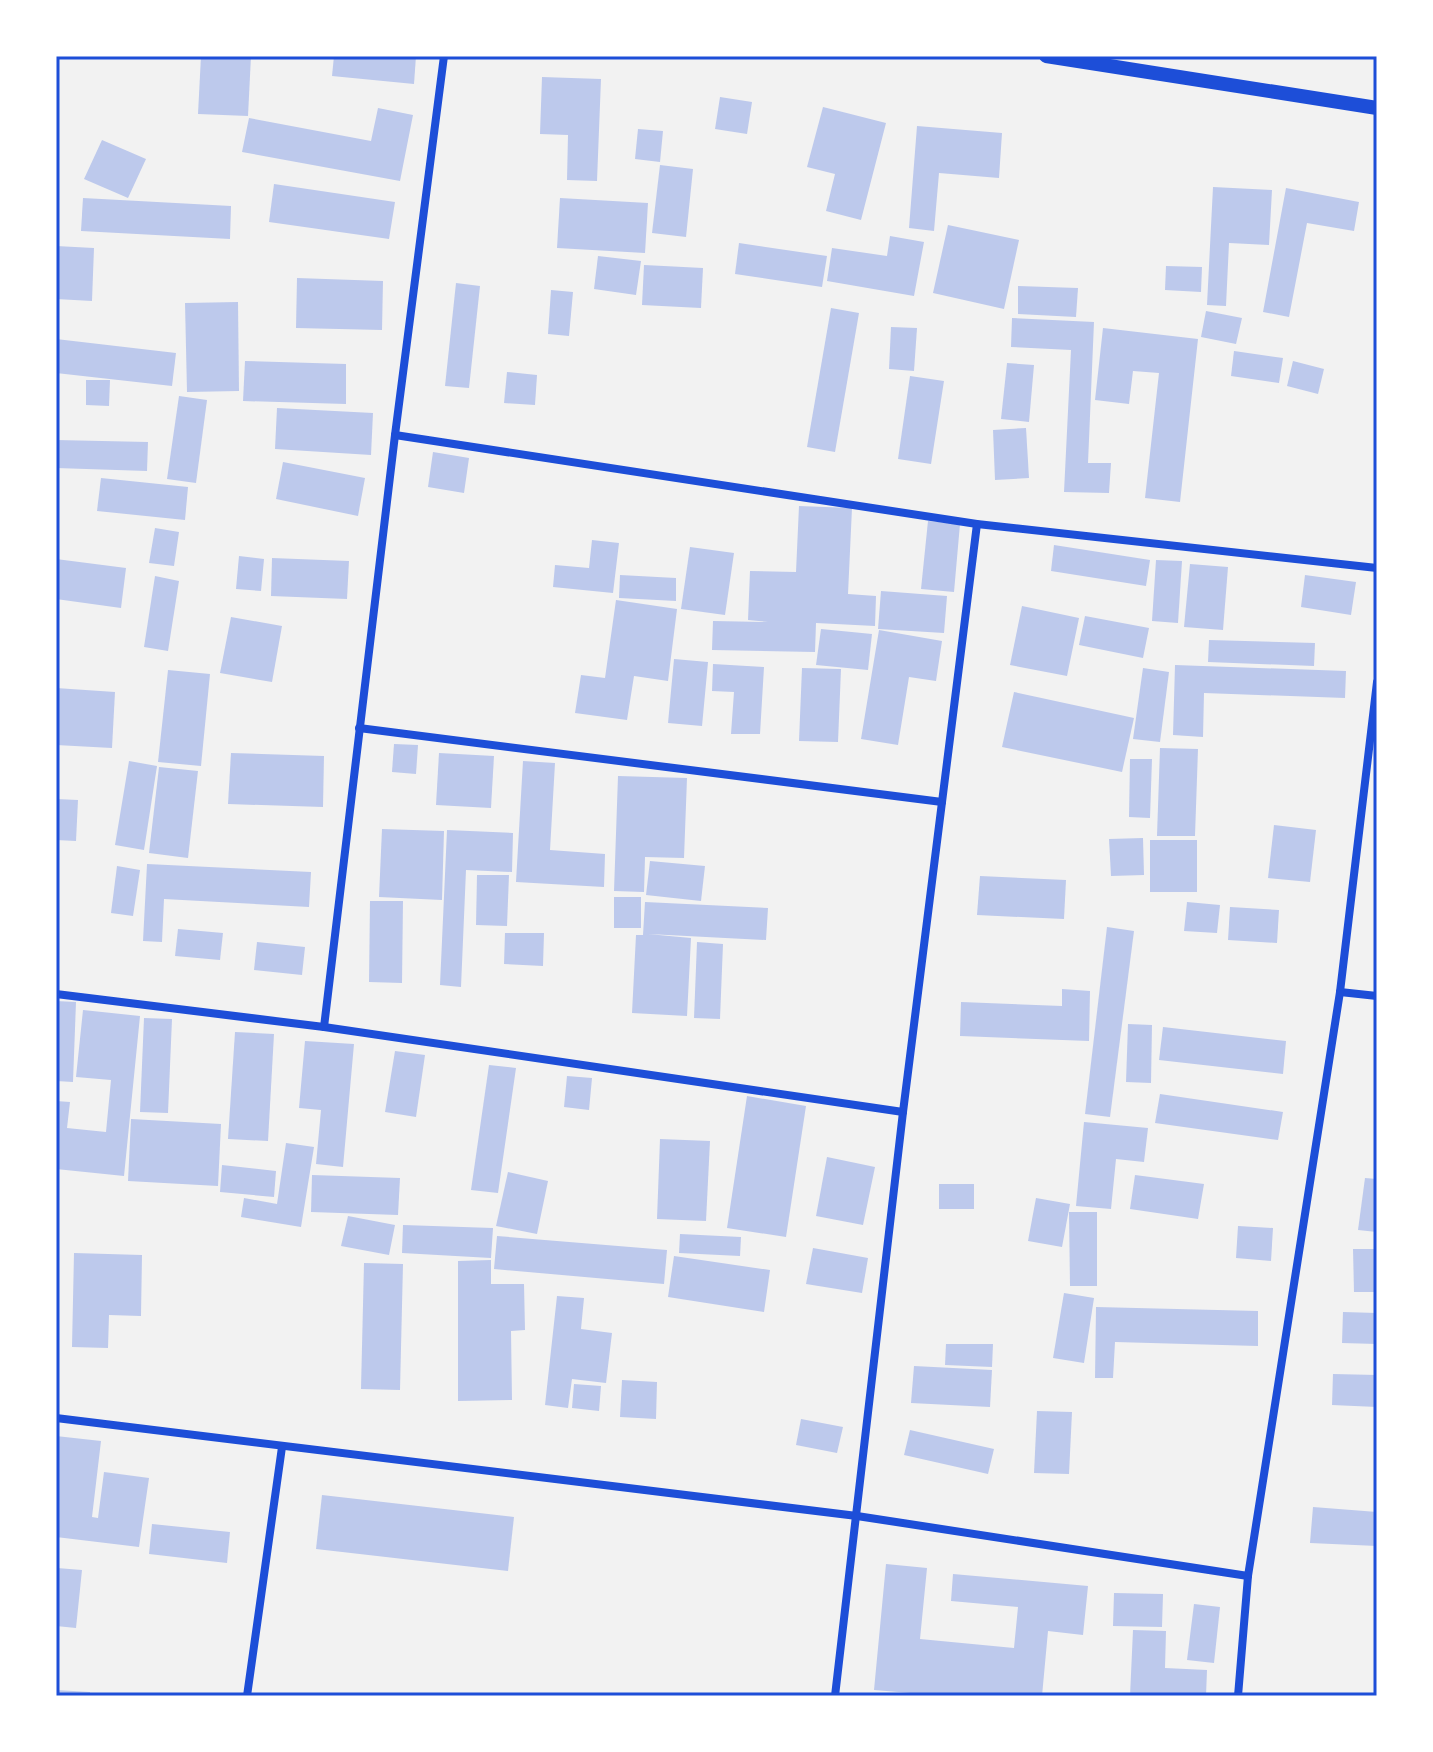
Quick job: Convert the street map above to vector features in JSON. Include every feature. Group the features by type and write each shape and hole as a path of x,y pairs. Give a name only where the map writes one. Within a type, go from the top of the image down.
{"street":[{"path":"324,1027 444,56"},
{"path":"1046,56 1377,108"},
{"path":"395,435 977,524 1377,568"},
{"path":"835,1696 903,1112 977,524"},
{"path":"1238,1696 1248,1576 1340,992 1377,682"},
{"path":"359,728 942,802"},
{"path":"1340,992 1377,996"},
{"path":"56,994 324,1027 903,1112"},
{"path":"56,1418 857,1516 1248,1576"},
{"path":"247,1696 282,1447"}],"building":[{"path":"201,56 251,56 248,116 198,114"},
{"path":"334,56 416,56 414,84 332,76"},
{"path":"542,77 601,79 597,181 567,180 568,135 540,134"},
{"path":"720,97 752,102 747,134 715,129"},
{"path":"823,107 886,123 861,220 826,211 835,174 807,167"},
{"path":"378,108 413,115 400,181 242,152 249,118 371,141"},
{"path":"917,126 1002,133 999,178 939,173 934,231 909,228"},
{"path":"638,129 663,131 660,162 635,159"},
{"path":"102,140 146,159 128,198 84,179"},
{"path":"660,165 693,169 686,237 652,233"},
{"path":"274,184 395,202 389,239 269,222"},
{"path":"1213,187 1272,190 1269,245 1229,243 1226,306 1207,305"},
{"path":"1286,188 1359,202 1354,231 1307,223 1289,317 1263,312"},
{"path":"83,198 231,206 230,239 81,231"},
{"path":"560,198 648,203 645,253 557,248"},
{"path":"948,225 1019,240 1004,309 933,293"},
{"path":"890,236 924,242 914,296 827,281 832,248 887,256"},
{"path":"739,243 827,256 822,287 735,274"},
{"path":"56,246 94,248 92,301 56,299"},
{"path":"598,256 641,261 636,295 594,289"},
{"path":"644,265 703,268 701,308 642,305"},
{"path":"1166,266 1202,267 1201,292 1165,290"},
{"path":"297,278 383,281 382,330 296,328"},
{"path":"456,283 480,286 469,388 445,386"},
{"path":"1018,286 1078,288 1076,317 1018,314"},
{"path":"551,290 573,292 569,336 548,334"},
{"path":"238,302 239,391 187,392 185,303"},
{"path":"831,308 859,313 835,452 807,447"},
{"path":"1206,311 1242,318 1236,344 1201,337"},
{"path":"1012,318 1094,322 1088,463 1111,463 1109,493 1064,492 1071,350 1011,347"},
{"path":"891,327 917,328 914,371 889,369"},
{"path":"1103,328 1198,339 1180,502 1145,498 1159,373 1133,371 1129,404 1095,400"},
{"path":"56,339 176,353 172,386 56,373"},
{"path":"1234,351 1283,358 1279,383 1231,376"},
{"path":"245,361 346,364 346,404 243,401"},
{"path":"1293,361 1324,369 1318,394 1287,386"},
{"path":"1007,363 1034,365 1029,422 1001,419"},
{"path":"507,372 537,375 535,405 504,403"},
{"path":"910,376 944,381 931,464 898,459"},
{"path":"86,380 110,380 109,406 86,405"},
{"path":"179,396 207,400 196,483 167,479"},
{"path":"277,408 373,413 371,455 275,449"},
{"path":"1026,428 1029,478 995,480 993,430"},
{"path":"56,440 148,442 147,471 56,468"},
{"path":"433,452 469,458 464,493 428,487"},
{"path":"283,462 365,478 358,516 276,499"},
{"path":"101,478 188,487 185,520 97,511"},
{"path":"799,506 852,508 848,594 876,596 875,626 816,623 815,652 712,650 713,621 768,622 748,620 750,571 796,572"},
{"path":"928,521 960,524 954,592 921,589"},
{"path":"155,528 179,532 174,566 149,563"},
{"path":"592,540 619,543 613,593 553,587 555,565 589,568"},
{"path":"1054,545 1150,560 1146,586 1051,571"},
{"path":"690,547 734,553 725,615 681,609"},
{"path":"239,556 264,559 261,591 236,589"},
{"path":"272,558 349,561 347,599 271,596"},
{"path":"56,559 126,568 121,608 56,599"},
{"path":"1156,560 1182,561 1178,623 1152,621"},
{"path":"1190,564 1228,567 1223,630 1184,627"},
{"path":"620,575 676,578 676,601 619,598"},
{"path":"1305,575 1356,582 1351,615 1301,607"},
{"path":"155,576 179,581 168,651 144,647"},
{"path":"881,591 947,596 944,633 878,629"},
{"path":"616,600 677,609 668,681 634,676 627,720 575,713 581,675 605,678"},
{"path":"1022,606 1079,618 1067,676 1010,665"},
{"path":"1085,616 1149,628 1143,658 1079,645"},
{"path":"231,617 282,626 272,682 220,673"},
{"path":"821,629 872,634 868,670 816,665"},
{"path":"879,630 942,641 936,681 909,677 898,745 861,739"},
{"path":"1209,640 1315,643 1314,666 1208,662"},
{"path":"674,659 708,662 702,726 668,723"},
{"path":"713,664 764,667 760,734 731,734 734,692 712,691"},
{"path":"1175,665 1346,671 1345,698 1204,693 1203,737 1173,735"},
{"path":"802,668 841,669 838,742 799,741"},
{"path":"1143,668 1169,672 1160,742 1133,739"},
{"path":"168,670 210,674 201,766 158,762"},
{"path":"56,688 115,692 112,748 56,745"},
{"path":"1014,692 1134,718 1122,772 1002,747"},
{"path":"394,744 418,745 416,774 392,772"},
{"path":"1160,748 1198,749 1195,836 1157,836"},
{"path":"231,753 324,756 323,807 228,804"},
{"path":"439,753 494,756 491,808 436,805"},
{"path":"1130,759 1152,759 1150,818 1129,817"},
{"path":"129,761 157,766 144,850 115,845"},
{"path":"523,761 555,763 550,850 605,854 604,887 516,882"},
{"path":"159,767 198,771 188,858 149,853"},
{"path":"618,776 687,778 684,858 645,857 644,892 614,891"},
{"path":"56,799 78,800 76,841 56,840"},
{"path":"1274,825 1316,830 1310,882 1268,878"},
{"path":"382,829 444,831 442,900 379,897"},
{"path":"447,830 513,833 512,872 466,870 461,987 440,985"},
{"path":"1143,838 1144,875 1111,876 1109,839"},
{"path":"1150,840 1197,840 1197,892 1150,892"},
{"path":"650,861 705,866 701,901 646,895"},
{"path":"147,864 311,872 309,907 164,899 162,942 143,941"},
{"path":"117,866 140,870 133,916 111,913"},
{"path":"477,875 509,875 507,926 476,925"},
{"path":"980,876 1066,880 1064,919 977,915"},
{"path":"614,897 641,897 641,928 614,928"},
{"path":"370,901 403,901 402,983 369,982"},
{"path":"645,902 768,908 766,940 648,934 691,938 687,1016 632,1013 636,935 643,935"},
{"path":"1187,902 1220,905 1217,933 1184,931"},
{"path":"1230,907 1279,910 1277,943 1228,940"},
{"path":"1107,927 1134,931 1110,1117 1085,1114"},
{"path":"178,929 223,933 220,960 175,956"},
{"path":"505,933 544,933 543,966 504,964"},
{"path":"257,942 305,947 302,975 254,970"},
{"path":"697,942 723,944 720,1019 694,1018"},
{"path":"1062,989 1090,991 1089,1041 960,1036 961,1002 1062,1006"},
{"path":"56,1001 76,1002 73,1082 56,1081"},
{"path":"83,1010 140,1016 124,1176 56,1169 56,1101 70,1102 67,1128 106,1132 111,1080 76,1077"},
{"path":"144,1018 172,1019 168,1113 140,1112"},
{"path":"1128,1024 1152,1025 1151,1083 1126,1082"},
{"path":"1163,1027 1286,1041 1283,1074 1159,1060"},
{"path":"235,1032 274,1034 268,1141 228,1139"},
{"path":"305,1041 354,1044 343,1167 316,1164 321,1110 299,1108"},
{"path":"395,1051 425,1055 416,1117 385,1112"},
{"path":"489,1065 516,1068 498,1193 471,1190"},
{"path":"567,1076 592,1078 589,1110 564,1107"},
{"path":"1160,1094 1283,1112 1278,1140 1155,1123"},
{"path":"747,1096 806,1106 786,1237 727,1228"},
{"path":"131,1119 221,1124 218,1186 128,1181"},
{"path":"1084,1122 1148,1128 1144,1162 1116,1159 1111,1209 1076,1206"},
{"path":"660,1139 710,1141 706,1221 657,1219"},
{"path":"286,1143 314,1147 301,1227 241,1217 244,1198 277,1204"},
{"path":"827,1157 875,1167 863,1225 816,1216"},
{"path":"222,1165 276,1171 274,1197 220,1192"},
{"path":"508,1172 548,1181 537,1234 496,1226"},
{"path":"312,1175 400,1178 398,1215 311,1212"},
{"path":"1135,1175 1204,1184 1198,1219 1130,1209"},
{"path":"1365,1178 1377,1179 1377,1232 1358,1230"},
{"path":"939,1184 974,1184 974,1209 939,1209"},
{"path":"1036,1198 1070,1204 1062,1247 1028,1241"},
{"path":"1069,1212 1097,1212 1097,1286 1070,1286"},
{"path":"348,1216 395,1225 389,1255 341,1246"},
{"path":"403,1225 493,1228 491,1258 402,1253"},
{"path":"1238,1226 1273,1228 1271,1261 1236,1258"},
{"path":"680,1234 741,1237 740,1256 679,1253"},
{"path":"497,1236 667,1250 664,1284 494,1269"},
{"path":"813,1248 868,1258 862,1293 806,1284"},
{"path":"1353,1249 1377,1249 1377,1292 1354,1292"},
{"path":"74,1253 142,1255 141,1316 109,1315 108,1348 72,1347"},
{"path":"674,1256 770,1270 764,1312 668,1297"},
{"path":"491,1260 491,1284 524,1284 525,1330 511,1331 512,1400 458,1401 458,1261"},
{"path":"364,1263 403,1264 400,1390 361,1389"},
{"path":"1064,1293 1094,1298 1084,1363 1053,1358"},
{"path":"557,1296 584,1298 581,1329 612,1333 606,1383 572,1379 568,1408 545,1405"},
{"path":"1096,1307 1258,1311 1258,1346 1115,1342 1113,1378 1095,1378"},
{"path":"1343,1312 1377,1313 1377,1344 1342,1343"},
{"path":"946,1344 993,1344 992,1367 945,1365"},
{"path":"914,1366 992,1370 990,1407 911,1403"},
{"path":"1333,1374 1377,1375 1377,1407 1332,1405"},
{"path":"622,1380 657,1382 656,1419 620,1417"},
{"path":"574,1384 601,1386 599,1411 572,1408"},
{"path":"1037,1411 1072,1412 1069,1474 1034,1473"},
{"path":"801,1419 843,1427 837,1453 796,1445"},
{"path":"910,1430 994,1449 988,1474 904,1455"},
{"path":"56,1436 101,1441 92,1517 98,1518 104,1472 149,1478 139,1547 56,1537"},
{"path":"322,1495 514,1517 508,1571 316,1549"},
{"path":"1313,1507 1377,1512 1377,1546 1310,1543"},
{"path":"152,1524 230,1532 227,1563 149,1554"},
{"path":"886,1564 927,1568 920,1639 1014,1648 1018,1607 951,1601 953,1574 1088,1586 1083,1635 1048,1631 1042,1696 947,1696 874,1690"},
{"path":"57,1568 82,1570 76,1628 56,1626"},
{"path":"1114,1593 1163,1594 1162,1627 1113,1626"},
{"path":"1194,1604 1220,1607 1214,1663 1187,1660"},
{"path":"1133,1630 1166,1631 1165,1668 1207,1670 1206,1696 1130,1696"},
{"path":"56,1690 90,1692 90,1696 56,1696"}]}
